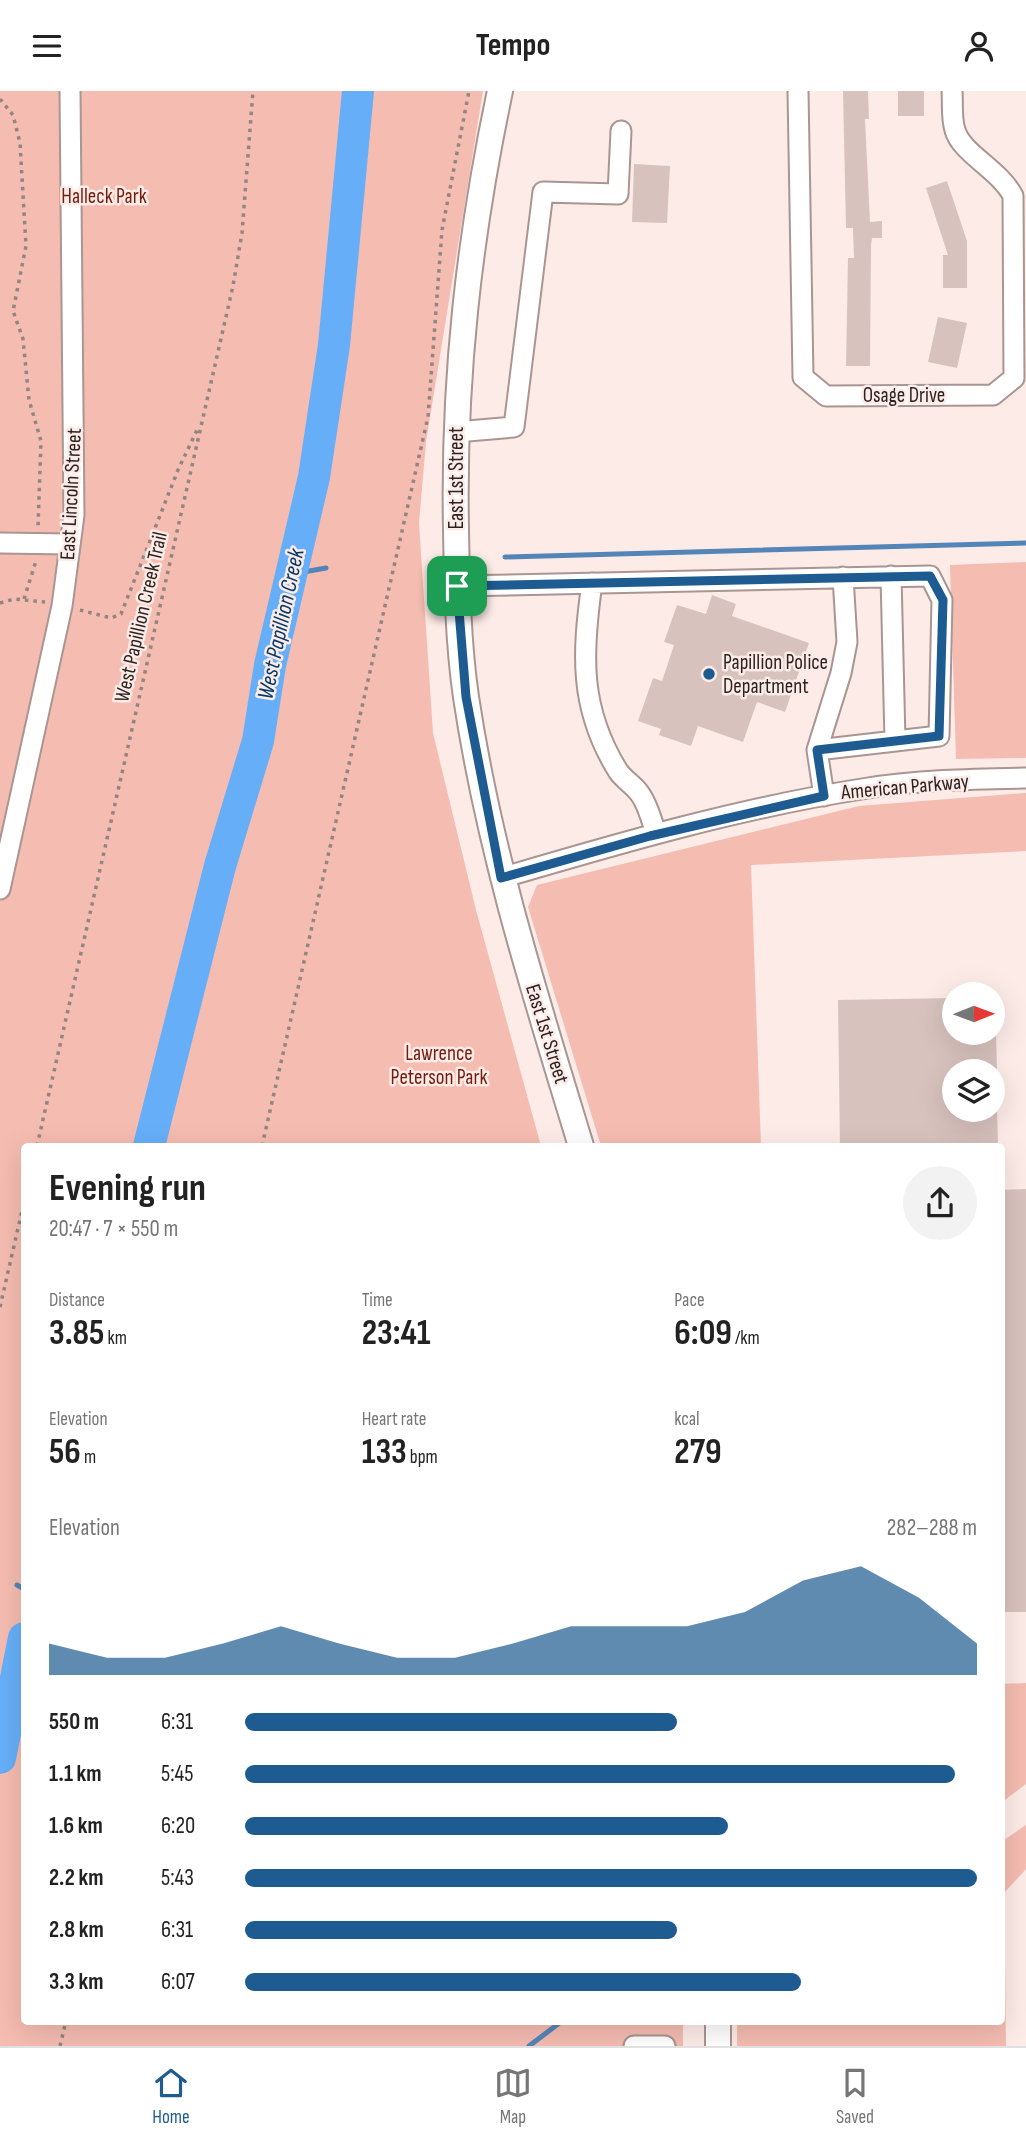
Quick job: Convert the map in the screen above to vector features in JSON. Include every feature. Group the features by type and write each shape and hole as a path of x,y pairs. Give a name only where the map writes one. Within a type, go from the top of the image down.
{"main road":[{"name":"East 1st Street","path":"500,91 471,243 459,358 456,432 457,586 466,697 501,878 580,1143"},
{"path":"718,2025 718,2046"}],"street":[{"name":"East Lincoln Street","path":"0,889 62,606 76,479 70,91"},
{"name":"Osage Drive","path":"798,91 803,377 825,395 993,395 1014,378 1013,196 1005,180 960,142 954,126 953,91"},
{"path":"456,432 514,427 543,192 618,194 621,131"},
{"path":"0,543 70,544"},
{"path":"891,576 895,741"},
{"path":"457,586 930,576 943,600 939,736 817,750"},
{"path":"824,796 817,750 841,673 847,642 843,577"},
{"path":"592,583 584,635 584,672 595,730 620,774 641,795 656,834"},
{"name":"American Parkway","path":"501,878 656,834 865,788 1026,778"},
{"path":"634,2046 665,2046"}],"path":[{"name":"West Papillion Creek Trail","path":"38,1143 233,286 242,233 253,91"},
{"path":"263,1143 428,417 442,230 470,91"},
{"path":"0,99 13,115 20,143 26,246 13,311 23,339 29,400 41,441 38,532"},
{"path":"0,603 24,599 111,618 121,614 173,481 201,423"},
{"path":"24,599 37,553"},
{"path":"0,1307 21,1215"},
{"path":"60,2046 65,2025"}],"green space":[{"path":"0,91 483,91 426,442 419,523 433,733 476,910 540,1143 21,1143 21,2025 683,2025 683,2046 0,2046"},
{"path":"1026,562 1026,758 956,759 950,565"},
{"path":"1026,793 1026,851 751,865 761,1143 600,1143 528,907 537,885 859,806"},
{"path":"1026,1683 1026,1784 1005,1800 1005,1684"},
{"path":"1026,1825 1026,1869 1005,1892 1005,1839"},
{"path":"1005,1970 1006,2046 737,2046 737,2025 1005,2025"}],"building":[{"path":"843,91 868,91 869,119 865,119 870,222 882,221 882,238 872,238 871,245 870,366 846,366 848,258 854,258 853,228 846,228"},
{"path":"898,91 924,91 924,116 898,116"},
{"path":"634,164 670,166 667,223 632,222"},
{"path":"947,181 967,241 967,288 943,288 943,255 948,255 926,188"},
{"path":"938,317 967,323 957,368 928,362"},
{"path":"712,595 736,604 732,616 809,643 785,712 757,702 743,742 698,726 691,746 659,735 661,729 638,721 653,678 662,681 674,645 664,642 677,605 706,614"},
{"path":"942,998 942,1045 996,1045 997,1059 942,1059 942,1122 997,1122 998,1143 840,1143 838,1000"},
{"path":"1026,1189 1026,1612 1005,1612 1005,1190"}],"waterway":[{"name":"West Papillion Creek","path":"150,1143 220,866 258,741 270,665 314,477 334,345 358,91"},
{"path":"505,557 1026,543"},
{"path":"292,574 326,568"},
{"path":"17,1585 21,1587"},
{"name":"West Papillion Creek","path":"0,1758 21,1653"},
{"path":"529,2046 557,2025"}],"place":[{"name":"Papillion Police Department","path":"709,674"}],"route":[{"path":"930,576 943,600 939,736 817,750 824,796 787,802 650,836 501,878 466,697 457,586 930,576"}],"park label":[{"name":"Halleck Park","path":"104,196"},
{"name":"Lawrence Peterson Park","path":"439,1065"}]}
